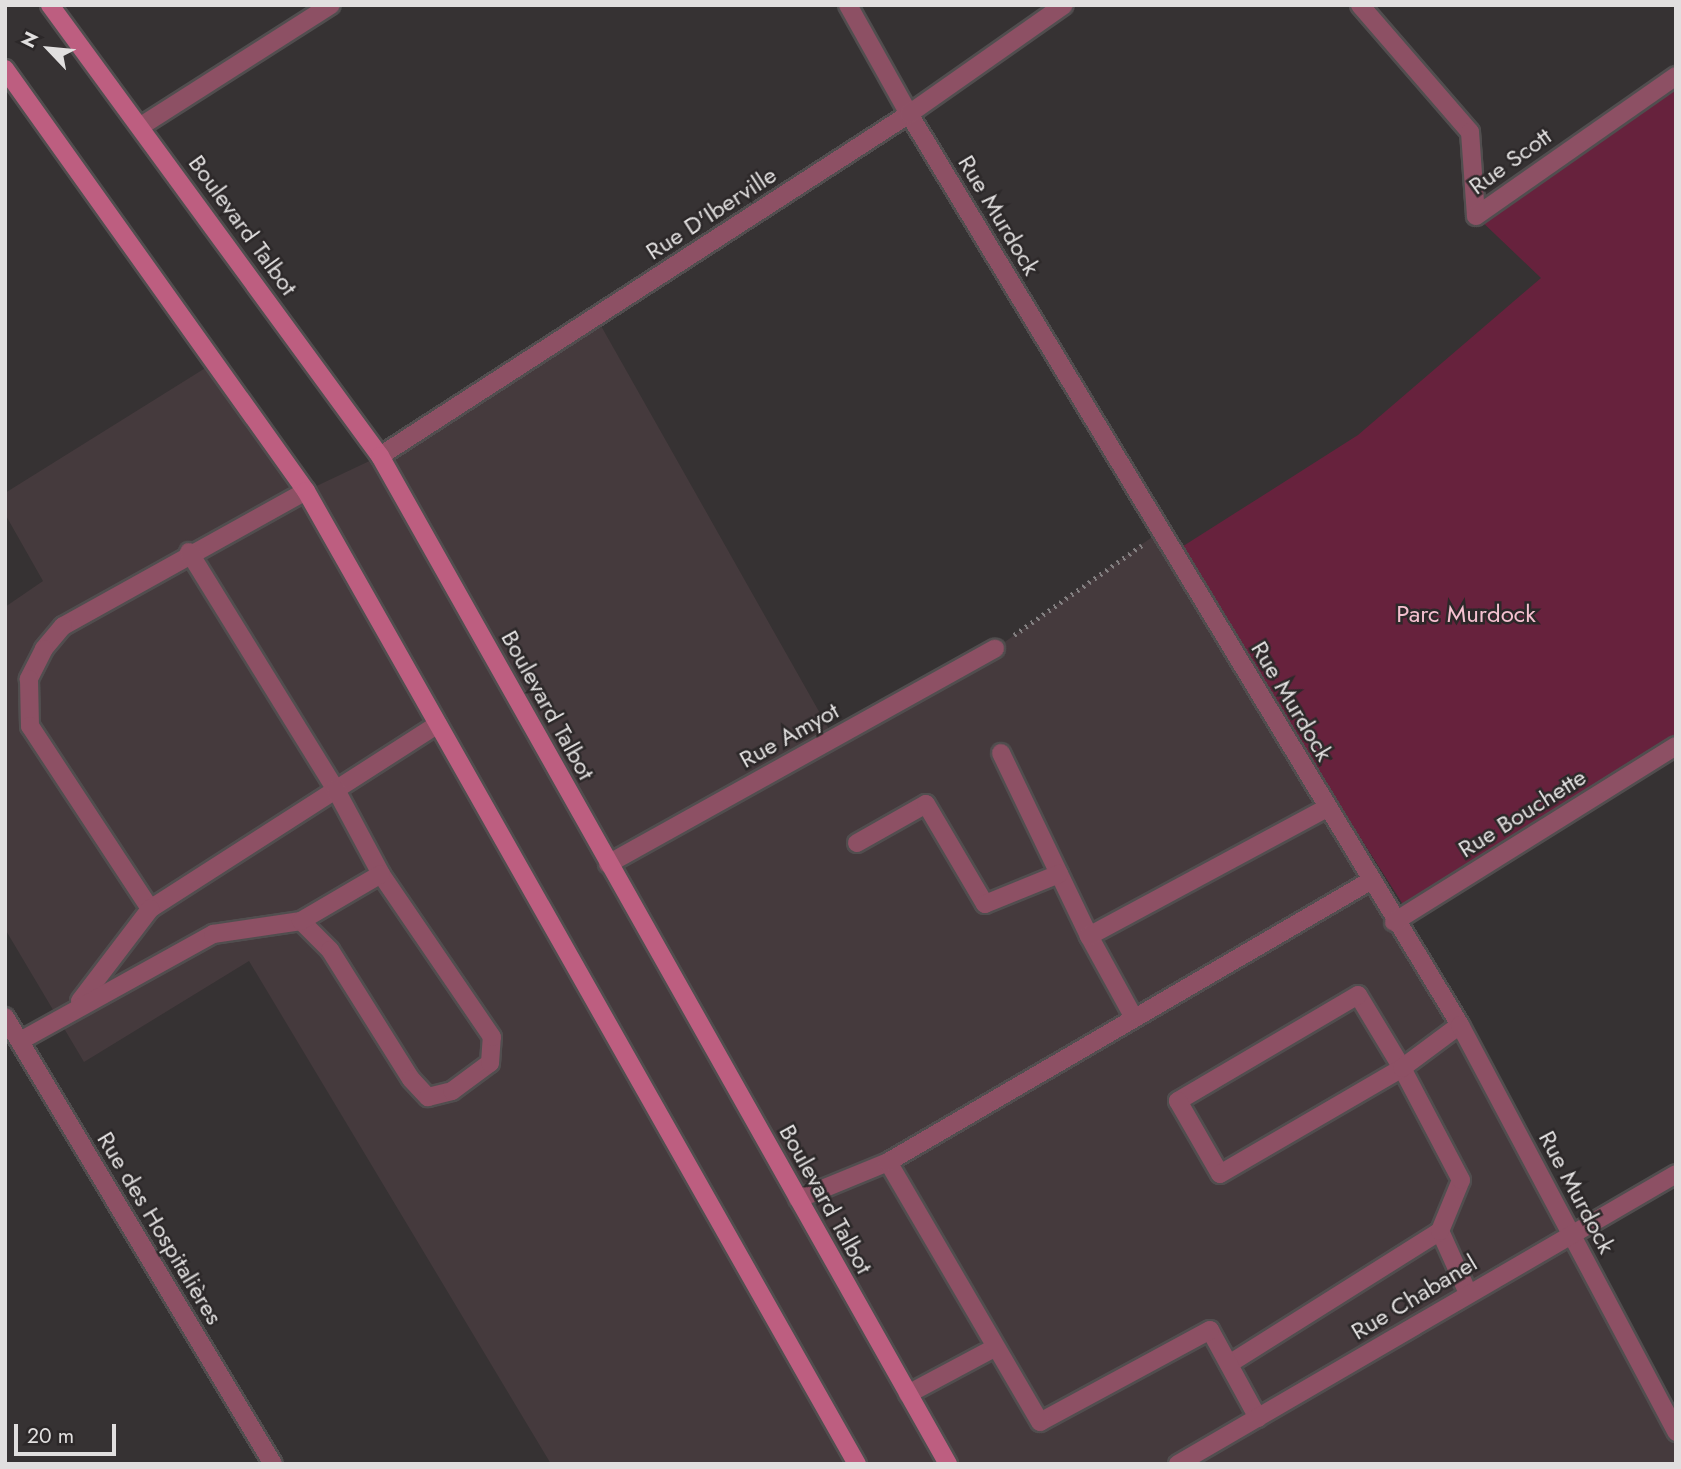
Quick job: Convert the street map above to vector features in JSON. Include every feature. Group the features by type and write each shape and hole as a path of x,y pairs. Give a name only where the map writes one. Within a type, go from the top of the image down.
{"main road":[{"name":"Boulevard Talbot","path":"51,5 380,456 948,1464"},
{"path":"5,69 306,491 857,1464"}],"street":[{"path":"141,126 331,5"},
{"name":"Rue Murdock","path":"848,5 909,114 1162,530 1394,922 1460,1025 1676,1432"},
{"name":"Rue D'Iberville","path":"380,456 909,114 1064,5"},
{"name":"Rue Scott","path":"1360,5 1470,132 1476,216 1676,76"},
{"path":"150,909 30,726 29,679 44,649 63,626 188,552 306,491"},
{"path":"188,552 336,790 381,874 492,1037 490,1063 452,1091 428,1097 411,1079 330,950 301,920"},
{"name":"Rue Amyot","path":"608,864 995,649"},
{"path":"75,1007 150,909 438,724"},
{"name":"Rue Bouchette","path":"1394,922 1676,746"},
{"path":"1001,753 1089,936 1133,1016"},
{"path":"857,843 926,804 985,904 1059,874"},
{"path":"1089,936 1327,808"},
{"path":"12,1045 75,1007 213,934 301,920 381,874"},
{"path":"798,1199 888,1162 1133,1016 1370,881"},
{"path":"1229,1364 1440,1231 1461,1180 1402,1068 1358,995 1178,1101 1220,1174 1402,1068 1460,1025"},
{"name":"Rue des Hospitalières","path":"5,1017 12,1045 273,1464"},
{"path":"888,1162 994,1348 1040,1422 1210,1330 1258,1418"},
{"name":"Rue Chabanel","path":"1178,1464 1676,1174"},
{"path":"1440,1231 1468,1293"},
{"path":"908,1394 994,1348"}],"path":[{"path":"995,649 1162,530"}],"shaded area":[{"path":"596,317 834,738 995,649 1162,530 1370,881 1676,1432 1676,1464 551,1464 249,961 84,1062 5,929 5,607 43,581 5,514 5,493 215,362 306,491 380,456"}],"green space":[{"name":"Parc Murdock","path":"1676,72 1676,752 1409,914 1177,550 1358,435 1541,278 1476,216"}]}
